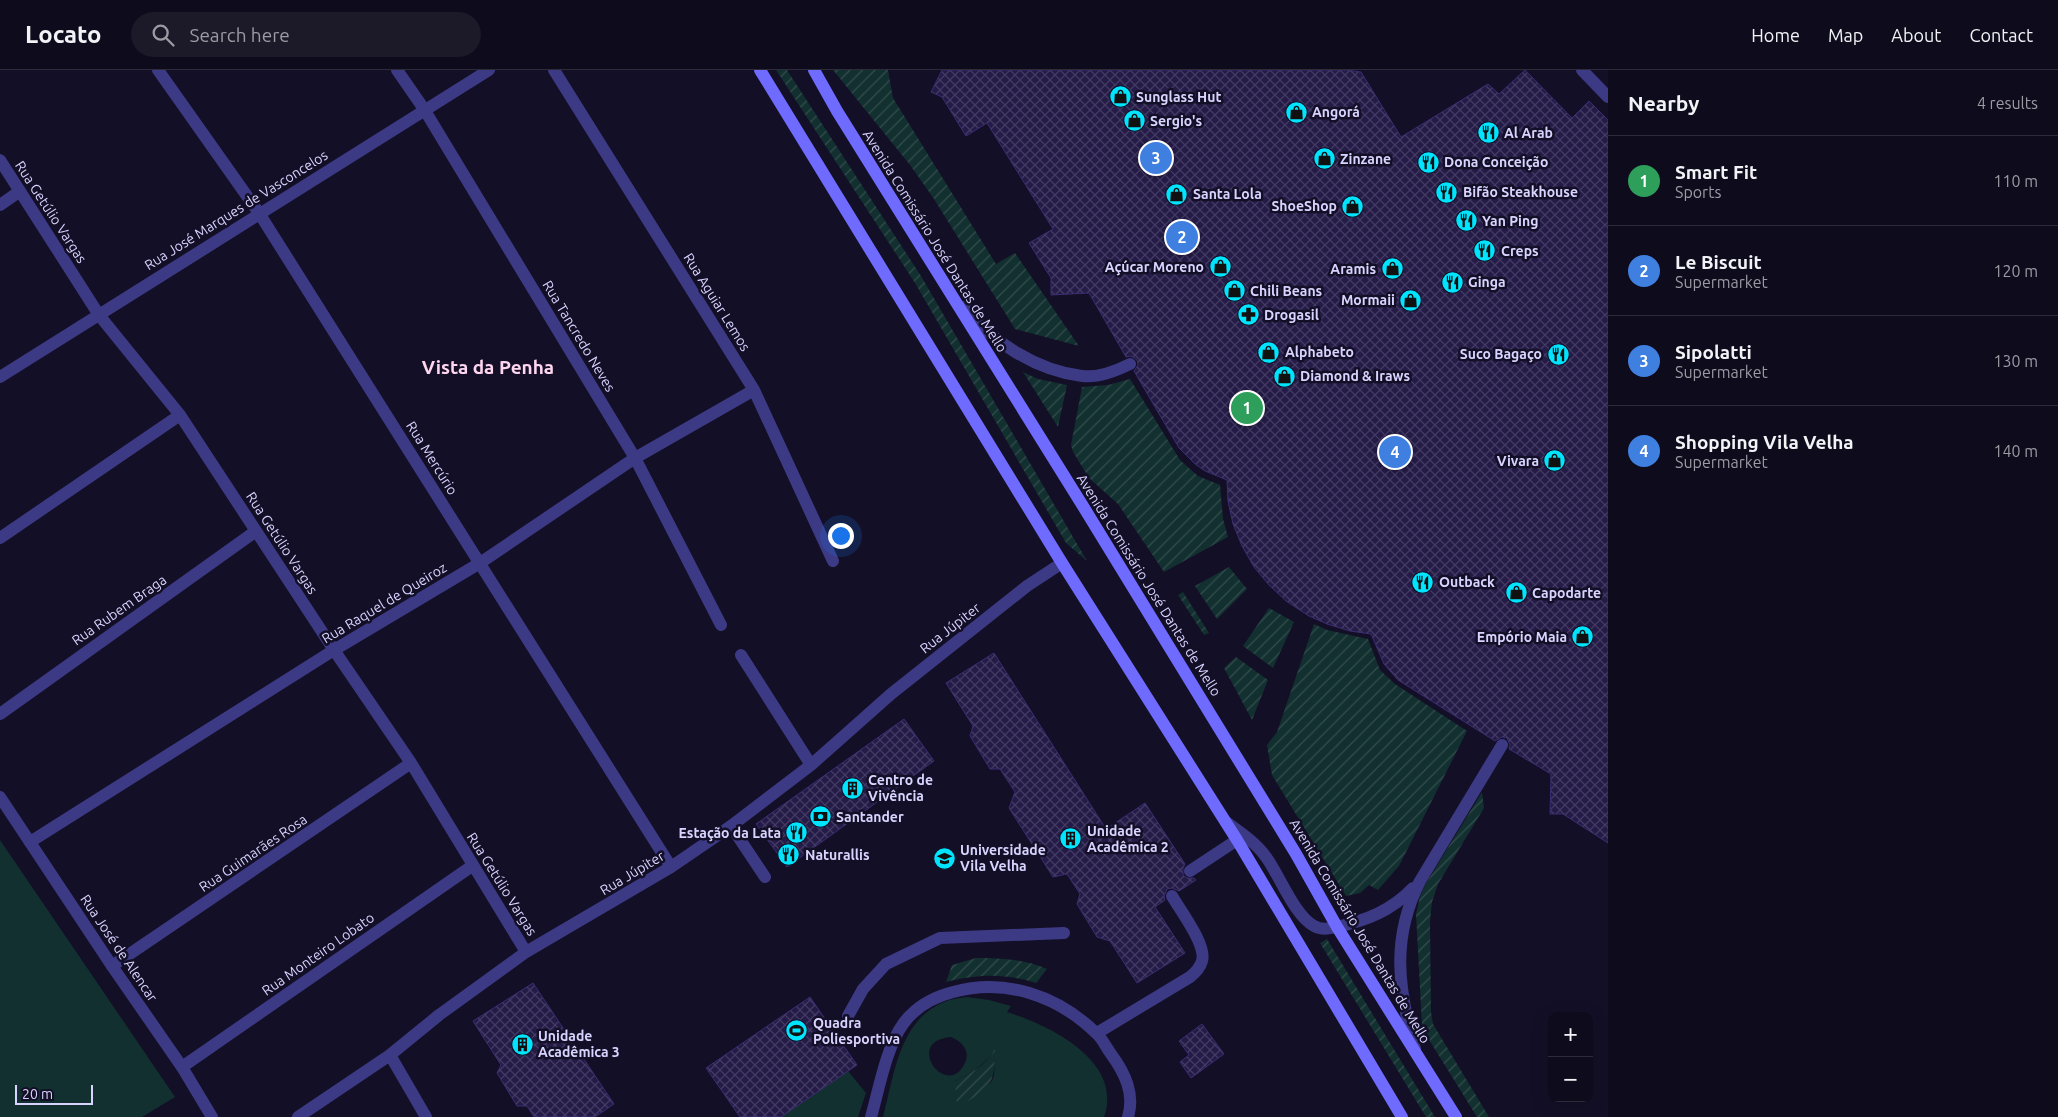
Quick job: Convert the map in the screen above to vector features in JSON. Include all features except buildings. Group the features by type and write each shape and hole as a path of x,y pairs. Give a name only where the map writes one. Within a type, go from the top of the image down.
{"main road":[{"path":"760,70 1062,563 1226,822 1402,1117"},
{"name":"Avenida Comissário José Dantas de Mello","path":"814,70 837,112 1086,511 1296,854 1336,926 1456,1117"}],"street":[{"name":"Rua Mercúrio","path":"158,70 259,213 672,867"},
{"name":"Rua Tancredo Neves","path":"397,70 424,109 636,458 721,625"},
{"name":"Rua José Marques de Vasconcelos","path":"0,377 424,109 489,70"},
{"name":"Rua Aguiar Lemos","path":"554,70 754,390 833,561"},
{"path":"1582,70 1608,97"},
{"name":"Rua Getúlio Vargas","path":"0,160 99,315 180,415 334,650 411,763 526,952"},
{"path":"0,205 20,191"},
{"path":"938,276 970,315 991,335 1031,361 1083,376 1109,372 1130,364"},
{"name":"Rua Raquel de Queiroz","path":"30,842 334,650 480,563 636,458 754,390"},
{"path":"0,538 180,415"},
{"name":"Rua Rubem Braga","path":"0,714 256,531"},
{"name":"Rua Júpiter","path":"298,1117 390,1055 439,1016 526,952 672,867 732,826 811,765 891,694 1027,586 1062,563"},
{"path":"741,655 811,765"},
{"path":"1417,1054 1403,997 1401,951 1404,919 1409,902 1420,881 1502,745"},
{"name":"Rua Guimarães Rosa","path":"112,966 411,763"},
{"name":"Rua José de Alencar","path":"0,797 112,966 182,1066 212,1117"},
{"path":"1226,822 1245,835 1265,856 1303,917 1315,926 1327,929 1365,920 1380,914 1404,897 1420,881"},
{"path":"732,826 766,877"},
{"path":"1190,871 1237,840"},
{"name":"Rua Monteiro Lobato","path":"182,1066 472,866"},
{"path":"1097,1034 1190,977 1200,965 1202,951 1198,940 1172,896"},
{"path":"848,1016 863,989 886,964 940,938 1064,933"},
{"path":"871,1117 890,1051 903,1024 918,1008 939,996 970,987 1000,986 1035,994 1057,1003 1097,1034 1117,1061 1129,1085 1131,1106 1128,1117"},
{"path":"390,1055 426,1117"}],"green space":[{"path":"776,70 787,70 921,276 1087,561 1066,543 915,283"},
{"path":"833,70 888,70 893,98 996,264 1015,253 1079,346 1015,329 934,199 910,165"},
{"path":"1023,372 1038,379 1067,385 1058,427"},
{"path":"1130,379 1180,460 1198,476 1220,485 1223,519 1228,537 1164,572 1118,504 1089,478 1073,452 1071,445 1082,387 1108,385"},
{"path":"1229,567 1247,589 1217,619 1195,586"},
{"path":"1183,592 1209,633 1204,635 1178,595"},
{"path":"1269,608 1294,622 1273,668 1243,646"},
{"path":"1314,624 1327,630 1368,639 1380,670 1395,684 1467,731 1399,866 1378,890 1369,885 1360,893 1346,896 1272,775 1267,745 1277,732"},
{"path":"1236,657 1268,680 1252,720 1224,668"},
{"path":"1482,792 1484,808 1438,884 1432,902 1430,921 1431,1012 1433,1024 1489,1117 1477,1117 1426,1035 1422,1025 1416,914 1420,896 1425,885"},
{"path":"0,840 175,1097 142,1117 0,1117"},
{"path":"1327,939 1435,1117 1426,1117 1320,943"},
{"path":"976,958 1021,961 1047,969 1036,983 1002,976 969,977 946,982 952,965"},
{"path":"967,997 1011,1006 1007,1012 1043,1026 1079,1048 1093,1063 1103,1079 1107,1097 1104,1117 883,1117 895,1067 908,1035 917,1022 929,1010 944,1002","holes":["951,1037 960,1042 966,1049 967,1054 962,1068 954,1075 946,1075 938,1071 932,1064 929,1056 931,1047 937,1041","995,1050 994,1076 990,1084 955,1081 977,1068"]},
{"path":"995,1049 994,1072 988,1086 976,1096 957,1107 955,1081 978,1068"},
{"path":"848,1071 866,1093 858,1117 781,1117"}],"place":[{"name":"Sunglass Hut","path":"1120,97"},
{"name":"Angorá","path":"1296,112"},
{"name":"Sergio's","path":"1134,121"},
{"name":"Al Arab","path":"1488,133"},
{"name":"Sipolatti","path":"1156,158"},
{"name":"Zinzane","path":"1324,159"},
{"name":"Dona Conceição","path":"1428,162"},
{"name":"Bifão Steakhouse","path":"1447,192"},
{"name":"Santa Lola","path":"1177,194"},
{"name":"ShoeShop","path":"1353,206"},
{"name":"Yan Ping","path":"1466,221"},
{"name":"Le Biscuit","path":"1182,237"},
{"name":"Creps","path":"1485,251"},
{"name":"Açúcar Moreno","path":"1220,267"},
{"name":"Aramis","path":"1392,269"},
{"name":"Ginga","path":"1452,282"},
{"name":"Chili Beans","path":"1234,291"},
{"name":"Mormaii","path":"1411,300"},
{"name":"Drogasil","path":"1248,315"},
{"name":"Alphabeto","path":"1269,352"},
{"name":"Suco Bagaço","path":"1558,354"},
{"name":"Diamond & Iraws","path":"1284,376"},
{"name":"Smart Fit","path":"1247,408"},
{"name":"Shopping Vila Velha","path":"1395,452"},
{"name":"Vivara","path":"1555,461"},
{"name":"Outback","path":"1423,582"},
{"name":"Capodarte","path":"1516,593"},
{"name":"Empório Maia","path":"1583,637"},
{"name":"Centro de Vivência","path":"852,788"},
{"name":"Santander","path":"820,817"},
{"name":"Estação da Lata","path":"797,833"},
{"name":"Unidade Acadêmica 2","path":"1071,839"},
{"name":"Naturallis","path":"789,855"},
{"name":"Universidade Vila Velha","path":"944,858"},
{"name":"Quadra Poliesportiva","path":"797,1031"},
{"name":"Unidade Acadêmica 3","path":"522,1044"}],"district":[{"name":"Vista da Penha","path":"488,367"}]}
